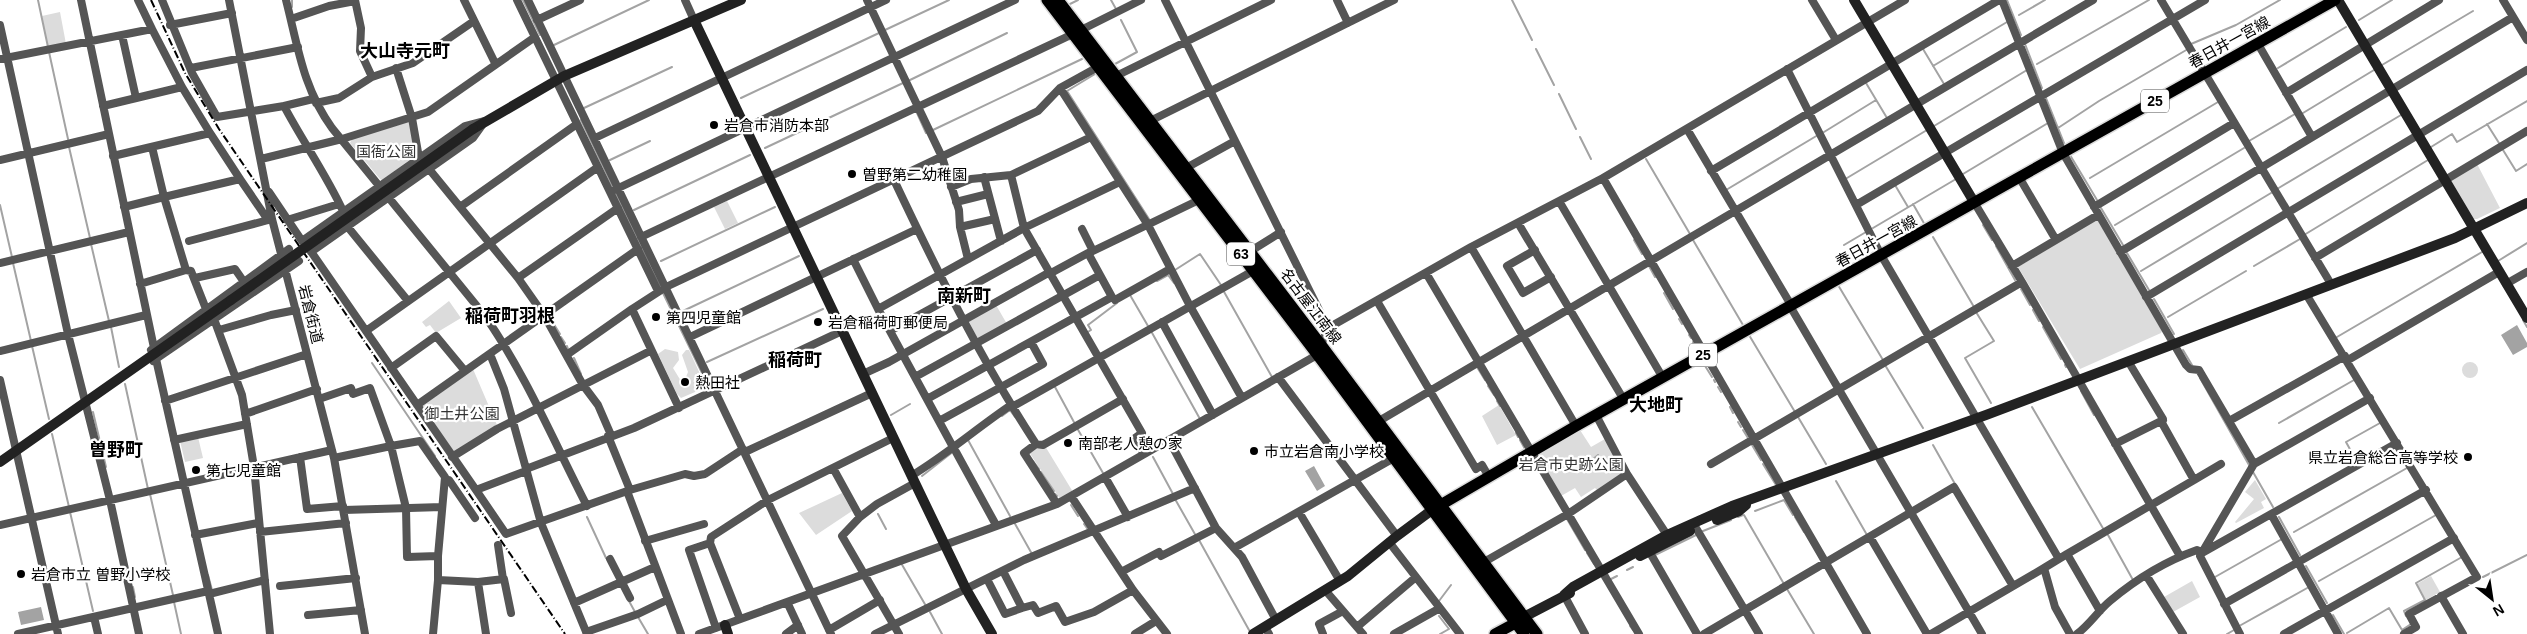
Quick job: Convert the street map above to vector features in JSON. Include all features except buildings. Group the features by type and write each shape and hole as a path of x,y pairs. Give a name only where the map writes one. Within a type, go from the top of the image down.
{"main road":[{"name":"名古屋江南線","path":"1047,0 1116,76 1186,168 1246,254 1320,350 1394,458 1484,562 1520,620 1524,634"},
{"name":"名古屋江南線","path":"1058,0 1098,66 1199,200 1246,254 1253,270 1379,421 1437,508 1520,620 1537,634"},
{"name":"春日井一宮線","path":"1437,508 1576,426 2337,0"},
{"path":"1496,634 1520,620"}],"street":[{"path":"81,0 154,348"},
{"path":"138,0 182,87 240,180 270,220 189,241"},
{"path":"162,0 170,24 217,117 339,98 372,77 413,63 474,21"},
{"name":"岩倉街道","path":"229,0 268,190 270,220 282,255 333,454 365,634"},
{"path":"286,0 307,84 314,101 388,198 485,316 504,344 587,506"},
{"path":"291,19 329,6 355,0 361,28 360,50 372,77"},
{"path":"464,0 495,63"},
{"path":"517,0 535,37 594,138 690,338 713,392 768,500 830,632 880,600"},
{"path":"528,0 577,124 658,291"},
{"path":"537,20 580,0"},
{"path":"685,0 913,480 966,589 992,634"},
{"path":"0,462 473,129 560,78 741,0"},
{"path":"594,138 869,4 886,0"},
{"path":"610,192 1015,0"},
{"path":"641,237 1141,0"},
{"path":"1165,0 1328,328"},
{"path":"1116,76 1271,0"},
{"path":"1337,0 1348,22"},
{"path":"1150,121 1394,0"},
{"path":"1812,0 1836,40"},
{"path":"1854,0 2022,282 2180,556"},
{"path":"1711,171 2001,0 2062,153 2186,366 2190,369 2199,370 2254,464"},
{"path":"1379,421 2093,0"},
{"path":"2161,0 2330,284"},
{"path":"1856,205 2205,0"},
{"path":"2337,0 2527,318"},
{"path":"2286,93 2439,0"},
{"path":"2503,0 2527,40"},
{"path":"699,634 723,629 740,619 1056,504 1213,415 1320,350 1328,328 1471,247 1603,178 1903,1"},
{"path":"869,4 942,157 956,202 968,259"},
{"path":"170,24 232,13"},
{"path":"2120,252 2513,17"},
{"path":"0,25 4,58 28,153 68,334 110,500 139,634"},
{"path":"4,58 152,29"},
{"path":"122,35 136,98"},
{"path":"261,159 342,139 428,112 495,63 535,37"},
{"path":"2258,44 2312,137"},
{"path":"191,68 298,47"},
{"path":"568,354 658,291 1038,111 1060,88 1098,66"},
{"path":"396,68 412,118 419,158"},
{"path":"1787,69 1881,255 2059,559"},
{"path":"2146,297 2527,70"},
{"path":"103,106 182,87"},
{"path":"1060,88 1148,225 1190,306 1242,398"},
{"path":"284,106 306,147 330,184 341,207"},
{"path":"302,241 341,207 379,185 465,126 486,121"},
{"path":"311,252 473,138 486,121"},
{"path":"2094,207 2234,123"},
{"path":"460,206 577,124"},
{"path":"1687,128 1838,390 1982,634"},
{"path":"2315,258 2527,131"},
{"path":"114,156 210,133"},
{"path":"0,160 109,134"},
{"path":"951,187 971,179 1011,175 1091,136"},
{"path":"1186,168 1235,141"},
{"path":"152,148 164,197 186,270"},
{"path":"366,331 598,168"},
{"path":"429,169 518,278 544,315 568,354 583,385 598,405 645,541 681,634"},
{"path":"1011,175 1024,228 1100,357 1142,433 1135,438 1144,454"},
{"path":"984,177 1001,241"},
{"path":"1603,178 1867,634"},
{"path":"2019,178 2056,240"},
{"path":"124,207 240,180"},
{"path":"894,180 939,276 1011,406 1036,444"},
{"path":"878,309 1024,228 1120,182"},
{"path":"268,190 506,534 629,491 685,474 694,476 705,474 744,451 872,393"},
{"path":"956,202 988,194"},
{"path":"1082,229 1092,251 1199,200"},
{"path":"1559,201 1663,378"},
{"path":"1603,574 1666,534 1752,499 1877,455 2474,230 2527,203"},
{"path":"287,220 341,207"},
{"path":"518,278 618,208"},
{"path":"2012,266 2098,214"},
{"path":"960,227 995,219"},
{"path":"1518,223 1624,400"},
{"path":"347,226 408,301"},
{"path":"690,338 917,229"},
{"path":"0,264 129,232"},
{"path":"1246,254 1281,232"},
{"path":"1471,247 1576,426"},
{"path":"124,375 154,348 289,249"},
{"path":"417,405 638,249"},
{"path":"890,331 1037,250"},
{"path":"1535,250 1507,266 1523,293 1551,277"},
{"path":"863,374 1088,253 1112,297 928,399"},
{"path":"854,259 878,309 996,525"},
{"path":"141,363 150,363 299,261"},
{"path":"195,278 235,269 244,282"},
{"path":"1115,300 1170,269"},
{"path":"140,284 186,270 191,272 195,278 206,310"},
{"path":"899,634 842,536 860,517 913,480 1011,406 1253,270"},
{"path":"2229,422 2499,272"},
{"path":"2506,284 2527,272"},
{"path":"1426,273 1638,634"},
{"path":"916,377 1100,276"},
{"path":"1711,464 2022,282"},
{"path":"2306,294 2477,576 2409,614 2416,627 2404,634"},
{"path":"1377,301 1476,469 1482,465 1489,477"},
{"path":"632,309 650,351 679,408"},
{"path":"219,330 271,314 296,310"},
{"path":"0,351 146,314"},
{"path":"214,319 236,376 246,414 254,468 270,634"},
{"path":"1162,322 1172,344 1213,415"},
{"path":"476,490 561,455 634,428 842,331"},
{"path":"391,368 436,336 465,371"},
{"path":"939,421 1043,364 1031,342"},
{"path":"452,457 537,408 650,351"},
{"path":"165,401 307,354"},
{"path":"490,354 504,389 541,523 587,633 638,614 667,600"},
{"path":"156,359 218,634"},
{"path":"2128,361 2194,480"},
{"path":"1278,377 1355,480 1416,577 1460,634"},
{"path":"0,380 3,409 16,451 58,634"},
{"path":"319,399 351,388 353,394 370,388 390,446 406,508 407,557 438,556"},
{"path":"246,414 316,390"},
{"path":"2240,634 2200,556 2254,464 2370,398"},
{"path":"1056,504 1024,453 1036,444 1043,445 1123,399"},
{"path":"1596,415 1627,474 1666,534"},
{"path":"2115,444 2162,420"},
{"path":"174,440 247,424"},
{"path":"740,619 710,543 711,538 768,500 893,438"},
{"path":"1169,440 1216,528 1242,557 1276,620"},
{"path":"0,525 300,457 420,441 445,477 433,634"},
{"path":"2202,553 2397,442"},
{"path":"300,457 307,510 442,507"},
{"path":"1234,548 1394,458"},
{"path":"1870,536 1929,634 2221,464"},
{"path":"833,468 860,517"},
{"path":"1484,562 1568,514 1627,474"},
{"path":"1105,477 1128,517"},
{"path":"445,480 449,480 475,518"},
{"path":"1704,634 1954,487 2012,586"},
{"path":"874,634 1024,560 1195,488"},
{"path":"2224,604 2426,490"},
{"path":"1071,496 1133,590 1167,634"},
{"path":"1520,620 1603,574 1696,528 1739,510 1752,499"},
{"path":"1253,634 1267,630 1276,620 1340,581 1393,539 1437,508"},
{"path":"1299,512 1340,581"},
{"path":"2271,514 2338,634"},
{"path":"195,535 258,523"},
{"path":"260,532 346,523"},
{"path":"645,541 704,524"},
{"path":"1121,572 1159,552 1161,556 1216,528"},
{"path":"1696,528 1759,634"},
{"path":"2284,634 2454,538"},
{"path":"710,543 689,550 723,629"},
{"path":"498,545 511,613"},
{"path":"2077,634 2109,601 2146,575 2180,556 2197,550 2202,553"},
{"path":"1649,551 1697,634"},
{"path":"2067,554 2100,611"},
{"path":"610,559 630,598"},
{"path":"574,604 655,567"},
{"path":"2044,568 2055,608 2070,634"},
{"path":"1003,571 1022,608"},
{"path":"2146,575 2180,633"},
{"path":"1357,627 1416,577"},
{"path":"280,586 356,578"},
{"path":"438,580 478,582 503,579"},
{"path":"986,579 1005,614 1033,605 1038,613 1056,606 1064,622 1094,612 1133,590"},
{"path":"18,634 265,580"},
{"path":"478,582 486,634"},
{"path":"1325,590 1363,634"},
{"path":"1564,595 1585,634"},
{"path":"2442,596 2463,634"},
{"path":"787,602 802,634"},
{"path":"1394,634 1440,608"},
{"path":"308,615 361,610"},
{"path":"1323,634 1319,624 1343,611"},
{"path":"94,617 98,634"},
{"path":"1135,634 1156,621"},
{"path":"786,634 798,625"}],"green space":[{"path":"60,12 66,44 48,48 42,16"},
{"name":"国衙公園","path":"410,121 415,156 382,180 350,143 352,139"},
{"path":"2477,164 2500,208 2477,219 2473,219 2451,182 2452,178"},
{"path":"727,201 738,223 725,229 714,207"},
{"path":"2097,219 2162,331 2080,369 2018,267"},
{"path":"449,301 461,318 436,333 430,325 426,327 422,322"},
{"path":"996,305 1007,324 977,339 969,321"},
{"path":"665,349 678,352 679,360 673,368 684,386 688,383 686,377 688,372 682,355 686,350 689,350 701,376 696,381 697,388 695,392 681,398 677,394 658,354"},
{"path":"2470,362 2478,370 2470,378 2462,370"},
{"name":"御土井公園","path":"473,369 497,425 454,452 422,408 422,404"},
{"path":"1499,405 1516,435 1497,445 1482,416"},
{"name":"岩倉市史跡公園","path":"1580,430 1591,447 1605,439 1624,471 1623,475 1598,491 1595,488 1581,497 1575,488 1561,496 1538,457 1539,454"},
{"path":"198,437 203,458 185,462 180,441"},
{"path":"1045,446 1073,492 1060,499 1029,452 1036,447"},
{"path":"2255,480 2266,499 2261,502 2264,508 2236,523 2254,499 2245,492"},
{"path":"842,493 852,511 816,535 799,513"},
{"path":"2431,576 2440,592 2426,600 2417,584"},
{"path":"2192,581 2200,597 2173,612 2164,597"}],"shaded area":[{"path":"2517,325 2527,343 2527,347 2513,355 2501,335"},
{"path":"1314,466 1325,486 1317,491 1305,471"},
{"path":"41,607 44,620 21,625 18,612"}],"waterway":[{"path":"38,0 48,47"},
{"path":"292,0 292,7"},
{"path":"523,0 540,35"},
{"path":"554,45 649,0"},
{"path":"885,30 949,0"},
{"path":"1070,4 1078,0"},
{"path":"1111,0 1116,9"},
{"path":"1512,0 1532,40"},
{"path":"2007,0 2021,35"},
{"path":"2019,15 2045,0"},
{"path":"2037,64 2149,0"},
{"path":"2191,44 2236,25 2280,0"},
{"path":"2359,20 2392,0"},
{"path":"2382,65 2473,11"},
{"path":"1115,64 1137,52 1121,20"},
{"path":"1933,66 2007,22"},
{"path":"2278,68 2346,27"},
{"path":"741,98 879,33"},
{"path":"910,80 1007,33"},
{"path":"2025,44 2042,88"},
{"path":"1536,49 1554,85"},
{"path":"1923,49 1944,84"},
{"path":"2058,128 2099,101 2188,49"},
{"path":"49,52 68,139"},
{"path":"933,130 1082,59"},
{"path":"584,108 672,67"},
{"path":"1934,126 2027,70"},
{"path":"2303,113 2374,70"},
{"path":"1095,74 1067,91 1149,219"},
{"path":"765,148 903,83"},
{"path":"1866,83 1887,118"},
{"path":"1559,94 1576,129"},
{"path":"2046,98 2064,143"},
{"path":"1824,132 1876,100"},
{"path":"2431,147 2452,134 2457,142 2527,101"},
{"path":"2090,178 2218,102"},
{"path":"917,113 926,133"},
{"path":"2249,141 2295,114"},
{"path":"2277,189 2401,115"},
{"path":"581,120 613,187"},
{"path":"1963,174 2048,123"},
{"path":"2487,124 2499,143"},
{"path":"1847,178 1927,130"},
{"path":"1726,190 1818,135"},
{"path":"1580,137 1591,159"},
{"path":"610,160 650,141"},
{"path":"69,147 90,238"},
{"path":"2115,225 2244,148"},
{"path":"2503,150 2516,171 2527,164"},
{"path":"634,210 750,155"},
{"path":"2070,155 2097,200"},
{"path":"1646,159 1690,234"},
{"path":"2304,235 2428,160"},
{"path":"1873,228 1956,179"},
{"path":"1895,185 1908,207"},
{"path":"615,192 660,287"},
{"path":"2141,271 2271,193"},
{"path":"1913,204 1925,225"},
{"path":"0,205 12,257"},
{"path":"661,261 775,207"},
{"path":"2101,208 2123,245"},
{"path":"1983,225 1992,240"},
{"path":"1844,245 1866,232"},
{"path":"1933,237 1974,307"},
{"path":"2254,266 2300,239"},
{"path":"1634,240 1642,254"},
{"path":"1693,240 1743,325"},
{"path":"2498,261 2527,243"},
{"path":"91,244 109,321"},
{"path":"1996,246 2015,280"},
{"path":"2337,337 2482,252"},
{"path":"2127,253 2149,290"},
{"path":"1175,270 1200,254 1221,285"},
{"path":"683,311 799,256"},
{"path":"13,263 31,341"},
{"path":"1649,266 1655,277"},
{"path":"2168,317 2246,271"},
{"path":"1157,281 1168,275 1174,283"},
{"path":"1838,285 1883,360"},
{"path":"2021,289 2030,305"},
{"path":"1223,290 1272,377"},
{"path":"662,291 704,377"},
{"path":"1664,293 1673,309"},
{"path":"1130,295 1148,326"},
{"path":"2154,299 2174,334"},
{"path":"1086,333 1091,330 1088,325 1117,303"},
{"path":"707,362 823,309"},
{"path":"2033,310 2039,321"},
{"path":"1976,312 1994,341 1965,358 1991,403"},
{"path":"550,318 560,334"},
{"path":"1679,319 1682,324"},
{"path":"2523,320 2527,327"},
{"path":"111,327 119,367"},
{"path":"2043,327 2061,359"},
{"path":"1151,331 1200,419"},
{"path":"1749,335 1795,412"},
{"path":"561,337 565,343"},
{"path":"1693,342 1697,349"},
{"path":"32,346 49,419"},
{"path":"2183,350 2192,365"},
{"path":"574,358 581,374"},
{"path":"1702,361 1712,377"},
{"path":"372,363 435,456"},
{"path":"1885,365 1923,428"},
{"path":"1477,367 1485,380"},
{"path":"2200,378 2249,465"},
{"path":"2279,423 2354,380"},
{"path":"125,384 148,489"},
{"path":"1488,386 1494,395"},
{"path":"1055,387 1075,424"},
{"path":"1718,387 1721,392"},
{"path":"2081,391 2094,415"},
{"path":"1497,401 1500,406"},
{"path":"891,415 910,404"},
{"path":"1730,407 1733,413"},
{"path":"2032,407 2104,530"},
{"path":"1002,416 1010,410 1015,417"},
{"path":"93,412 106,467"},
{"path":"1798,417 1826,464"},
{"path":"1738,422 1741,427"},
{"path":"2357,462 2346,442 2380,423"},
{"path":"1077,428 1103,473"},
{"path":"1743,430 1748,438"},
{"path":"1516,433 1518,437"},
{"path":"52,434 69,507"},
{"path":"968,440 1010,516"},
{"path":"1520,440 1525,449"},
{"path":"1752,445 1761,460"},
{"path":"1933,445 1955,484"},
{"path":"922,476 954,451"},
{"path":"1584,472 1586,465 1598,455"},
{"path":"1153,457 1173,494"},
{"path":"1033,461 1039,469"},
{"path":"1763,464 1776,485"},
{"path":"2294,532 2407,468"},
{"path":"1041,472 1054,491"},
{"path":"2253,472 2273,507"},
{"path":"1836,481 1867,535"},
{"path":"150,494 173,595"},
{"path":"1175,499 1196,536"},
{"path":"1755,511 1784,500 1793,515"},
{"path":"1071,505 1078,516"},
{"path":"70,512 93,611"},
{"path":"878,514 886,529"},
{"path":"1738,517 1743,515"},
{"path":"1744,515 1784,584"},
{"path":"2319,581 2436,515"},
{"path":"587,517 606,558"},
{"path":"1795,517 1804,532"},
{"path":"2279,517 2300,555"},
{"path":"1567,519 1585,550"},
{"path":"1703,531 1731,520"},
{"path":"1014,522 1032,554"},
{"path":"1084,524 1089,531"},
{"path":"1655,555 1696,535"},
{"path":"2108,535 2133,580"},
{"path":"2215,577 2282,539"},
{"path":"1199,540 1249,630"},
{"path":"1587,553 1594,564"},
{"path":"2483,577 2527,555"},
{"path":"2406,616 2404,611 2425,600 2416,583 2462,557"},
{"path":"901,563 926,606"},
{"path":"2306,566 2327,603"},
{"path":"1627,570 1633,567"},
{"path":"208,575 212,590"},
{"path":"1611,579 1617,576"},
{"path":"1439,601 1451,585"},
{"path":"133,587 135,597"},
{"path":"2241,625 2309,587"},
{"path":"1787,589 1814,634"},
{"path":"629,601 635,612"},
{"path":"174,602 181,634"},
{"path":"2347,633 2389,608 2402,630 2411,624"},
{"path":"930,612 942,634"},
{"path":"2333,615 2344,634"},
{"path":"1439,616 1449,629 1440,634"},
{"path":"638,617 648,634"},
{"path":"1630,626 1633,630"},
{"path":"2227,634 2234,630"}],"railway":[{"path":"151,0 185,73 219,129 565,634"}],"place":[{"name":"岩倉市消防本部","path":"714,125"},
{"name":"曽野第二幼稚園","path":"852,174"},
{"name":"第四児童館","path":"656,317"},
{"name":"岩倉稲荷町郵便局","path":"818,322"},
{"name":"熱田社","path":"685,382"},
{"name":"南部老人憩の家","path":"1068,443"},
{"name":"市立岩倉南小学校","path":"1254,451"},
{"name":"県立岩倉総合高等学校","path":"2468,457"},
{"name":"第七児童館","path":"196,470"},
{"name":"岩倉市立 曽野小学校","path":"21,574"}],"district":[{"name":"大山寺元町","path":"405,51"},
{"name":"南新町","path":"964,296"},
{"name":"稲荷町羽根","path":"510,316"},
{"name":"稲荷町","path":"795,360"},
{"name":"大地町","path":"1656,405"},
{"name":"曽野町","path":"116,450"}]}
